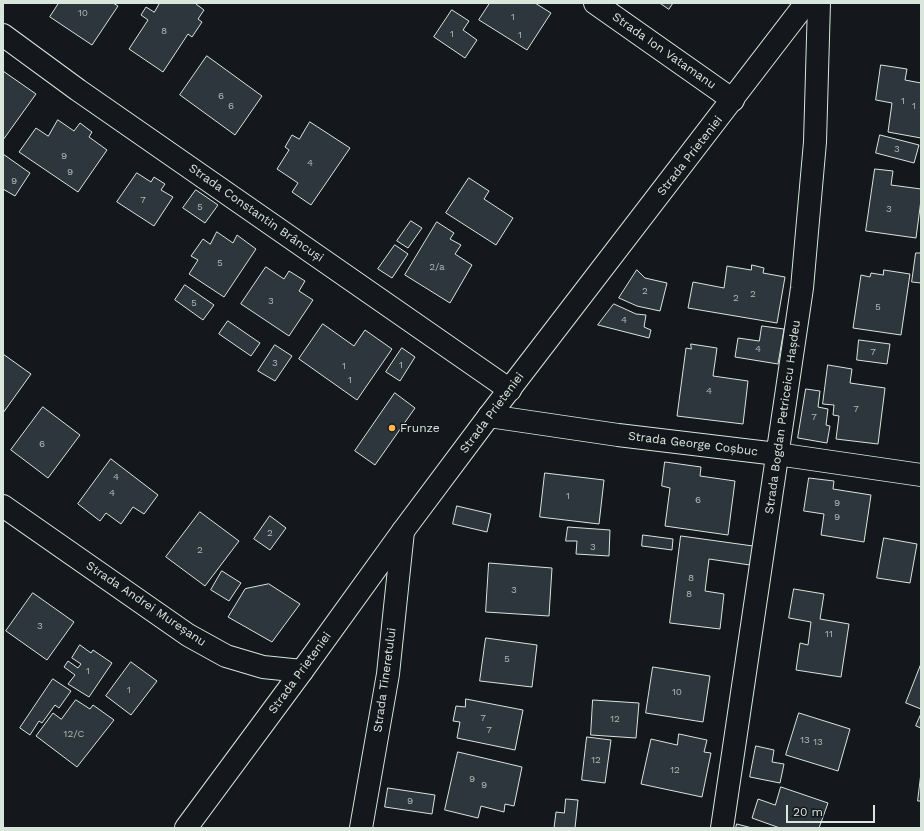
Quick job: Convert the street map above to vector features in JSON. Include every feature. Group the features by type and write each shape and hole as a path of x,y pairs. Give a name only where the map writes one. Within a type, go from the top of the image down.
{"street":[{"name":"Strada Ion Vatamanu","path":"595,3 733,100"},
{"name":"Strada Prieteniei","path":"186,828 489,416 806,3"},
{"name":"Strada Bogdan Petriceicu Hașdeu","path":"722,828 802,288 815,142 819,3"},
{"name":"Strada Constantin Brâncuși","path":"3,35 78,90 510,390"},
{"name":"Strada George Coșbuc","path":"489,416 618,435 777,454 921,475"},
{"name":"Strada Andrei Mureșanu","path":"3,506 188,635 226,656 263,667 302,671"},
{"name":"Strada Tineretului","path":"362,828 388,674 403,531"}],"building":[{"path":"59,3 113,3 118,6 92,45 50,17"},
{"path":"160,3 197,3 196,4 204,10 198,19 202,22 192,37 188,34 163,72 129,49 148,20 141,15 146,7 154,12"},
{"path":"490,3 535,3 551,13 527,50 479,20"},
{"path":"660,3 673,3 669,9"},
{"path":"452,10 469,21 463,30 477,40 465,58 434,37"},
{"path":"207,56 262,96 235,135 180,95"},
{"path":"881,65 907,69 905,80 921,83 921,138 888,132 892,103 876,100"},
{"path":"3,71 36,94 3,140"},
{"path":"58,120 74,131 80,123 92,132 89,137 107,150 78,192 19,152 36,128 48,136"},
{"path":"310,122 350,148 311,205 292,192 298,183 277,169 289,150 285,147 292,135 299,139"},
{"path":"880,135 919,145 914,163 876,153"},
{"path":"3,154 30,173 15,196 3,189"},
{"path":"875,169 893,171 891,185 921,189 916,238 866,231"},
{"path":"137,173 151,182 154,177 165,184 161,190 173,197 154,226 117,202"},
{"path":"469,178 489,191 484,199 513,218 496,245 446,213"},
{"path":"196,190 218,205 205,223 183,208"},
{"path":"411,221 422,228 408,248 397,241"},
{"path":"437,222 454,233 450,239 461,245 455,254 472,265 450,303 405,275"},
{"path":"217,232 233,243 237,235 256,249 224,297 189,274 198,260 191,256 203,239 210,244"},
{"path":"395,245 408,254 392,278 378,269"},
{"path":"916,253 921,253 921,283 912,282"},
{"path":"752,265 764,268 763,273 785,277 777,323 688,308 693,282 724,288 727,266 751,270"},
{"path":"266,267 284,279 289,271 305,281 299,291 313,300 289,336 241,304"},
{"path":"637,270 645,278 667,283 660,311 637,306 619,298"},
{"path":"884,270 910,274 901,335 853,328 861,275 870,277 871,273 883,275"},
{"path":"185,285 214,305 203,320 175,300"},
{"path":"614,304 636,314 646,315 644,327 651,330 649,338 598,325"},
{"path":"228,321 260,343 251,356 219,334"},
{"path":"323,324 354,346 365,330 392,349 357,400 299,359"},
{"path":"762,326 784,329 778,364 735,357 738,338 759,341"},
{"path":"859,340 890,344 887,364 857,360"},
{"path":"691,344 717,348 713,376 748,381 743,424 677,416 686,348 691,349"},
{"path":"275,345 292,356 275,381 258,371"},
{"path":"402,348 415,357 400,381 386,372"},
{"path":"3,354 31,374 3,413"},
{"path":"828,365 852,369 850,383 885,388 878,444 836,439 839,416 833,415 834,405 823,404"},
{"path":"806,389 820,391 818,407 828,409 826,425 830,426 827,443 798,438"},
{"path":"395,393 415,408 375,465 355,451"},
{"path":"43,407 80,435 48,478 11,450"},
{"path":"111,459 158,495 144,514 133,507 121,524 106,513 100,521 78,504"},
{"path":"665,462 701,467 700,476 735,481 728,535 665,526 670,488 662,486"},
{"path":"545,473 604,480 599,524 540,517"},
{"path":"809,478 834,481 833,489 871,495 864,542 821,535 824,514 804,511"},
{"path":"457,506 491,514 487,532 453,524"},
{"path":"200,512 239,541 205,586 166,557"},
{"path":"270,516 286,528 270,550 254,539"},
{"path":"568,527 610,530 609,556 576,554 577,541 566,541"},
{"path":"643,535 673,539 672,550 642,546"},
{"path":"681,536 753,546 750,565 709,559 705,591 724,594 720,629 670,623"},
{"path":"884,538 917,544 910,583 877,578"},
{"path":"489,563 552,568 549,616 486,612"},
{"path":"222,571 241,583 229,601 211,590"},
{"path":"269,584 300,604 272,642 228,617 245,589"},
{"path":"794,589 824,594 820,619 849,624 841,677 796,670 800,643 808,645 811,622 789,618"},
{"path":"33,593 74,622 47,660 6,631"},
{"path":"486,638 537,645 532,687 480,681"},
{"path":"80,645 91,653 93,650 112,663 89,697 68,684 75,675 64,667 68,661 78,668 81,664 72,658"},
{"path":"131,662 157,681 131,715 106,696"},
{"path":"921,664 921,709 906,703"},
{"path":"653,667 710,676 703,722 646,713"},
{"path":"53,679 71,691 59,708 55,705 42,723 39,721 30,735 20,728"},
{"path":"466,699 523,710 515,750 457,738 460,722 453,721 456,706 465,707"},
{"path":"76,700 90,709 93,705 114,720 77,767 36,736 53,713 61,719"},
{"path":"593,700 639,703 636,738 591,735"},
{"path":"799,713 850,729 838,771 786,755"},
{"path":"921,714 921,728 916,726"},
{"path":"679,734 707,740 704,752 711,753 702,797 641,784 651,739 677,745"},
{"path":"587,737 611,740 605,783 582,780"},
{"path":"756,746 774,750 772,762 784,764 780,783 750,777"},
{"path":"458,752 522,767 514,806 505,804 504,812 481,806 478,818 445,810"},
{"path":"921,773 921,801 918,801"},
{"path":"781,787 828,803 819,828 780,828 752,818 758,799 775,805"},
{"path":"388,788 435,795 432,814 385,807"},
{"path":"566,799 578,800 575,828 554,828 556,812 564,813"},
{"path":"737,824 752,828 736,828"}],"place":[{"name":"Frunze","path":"392,428"}]}
